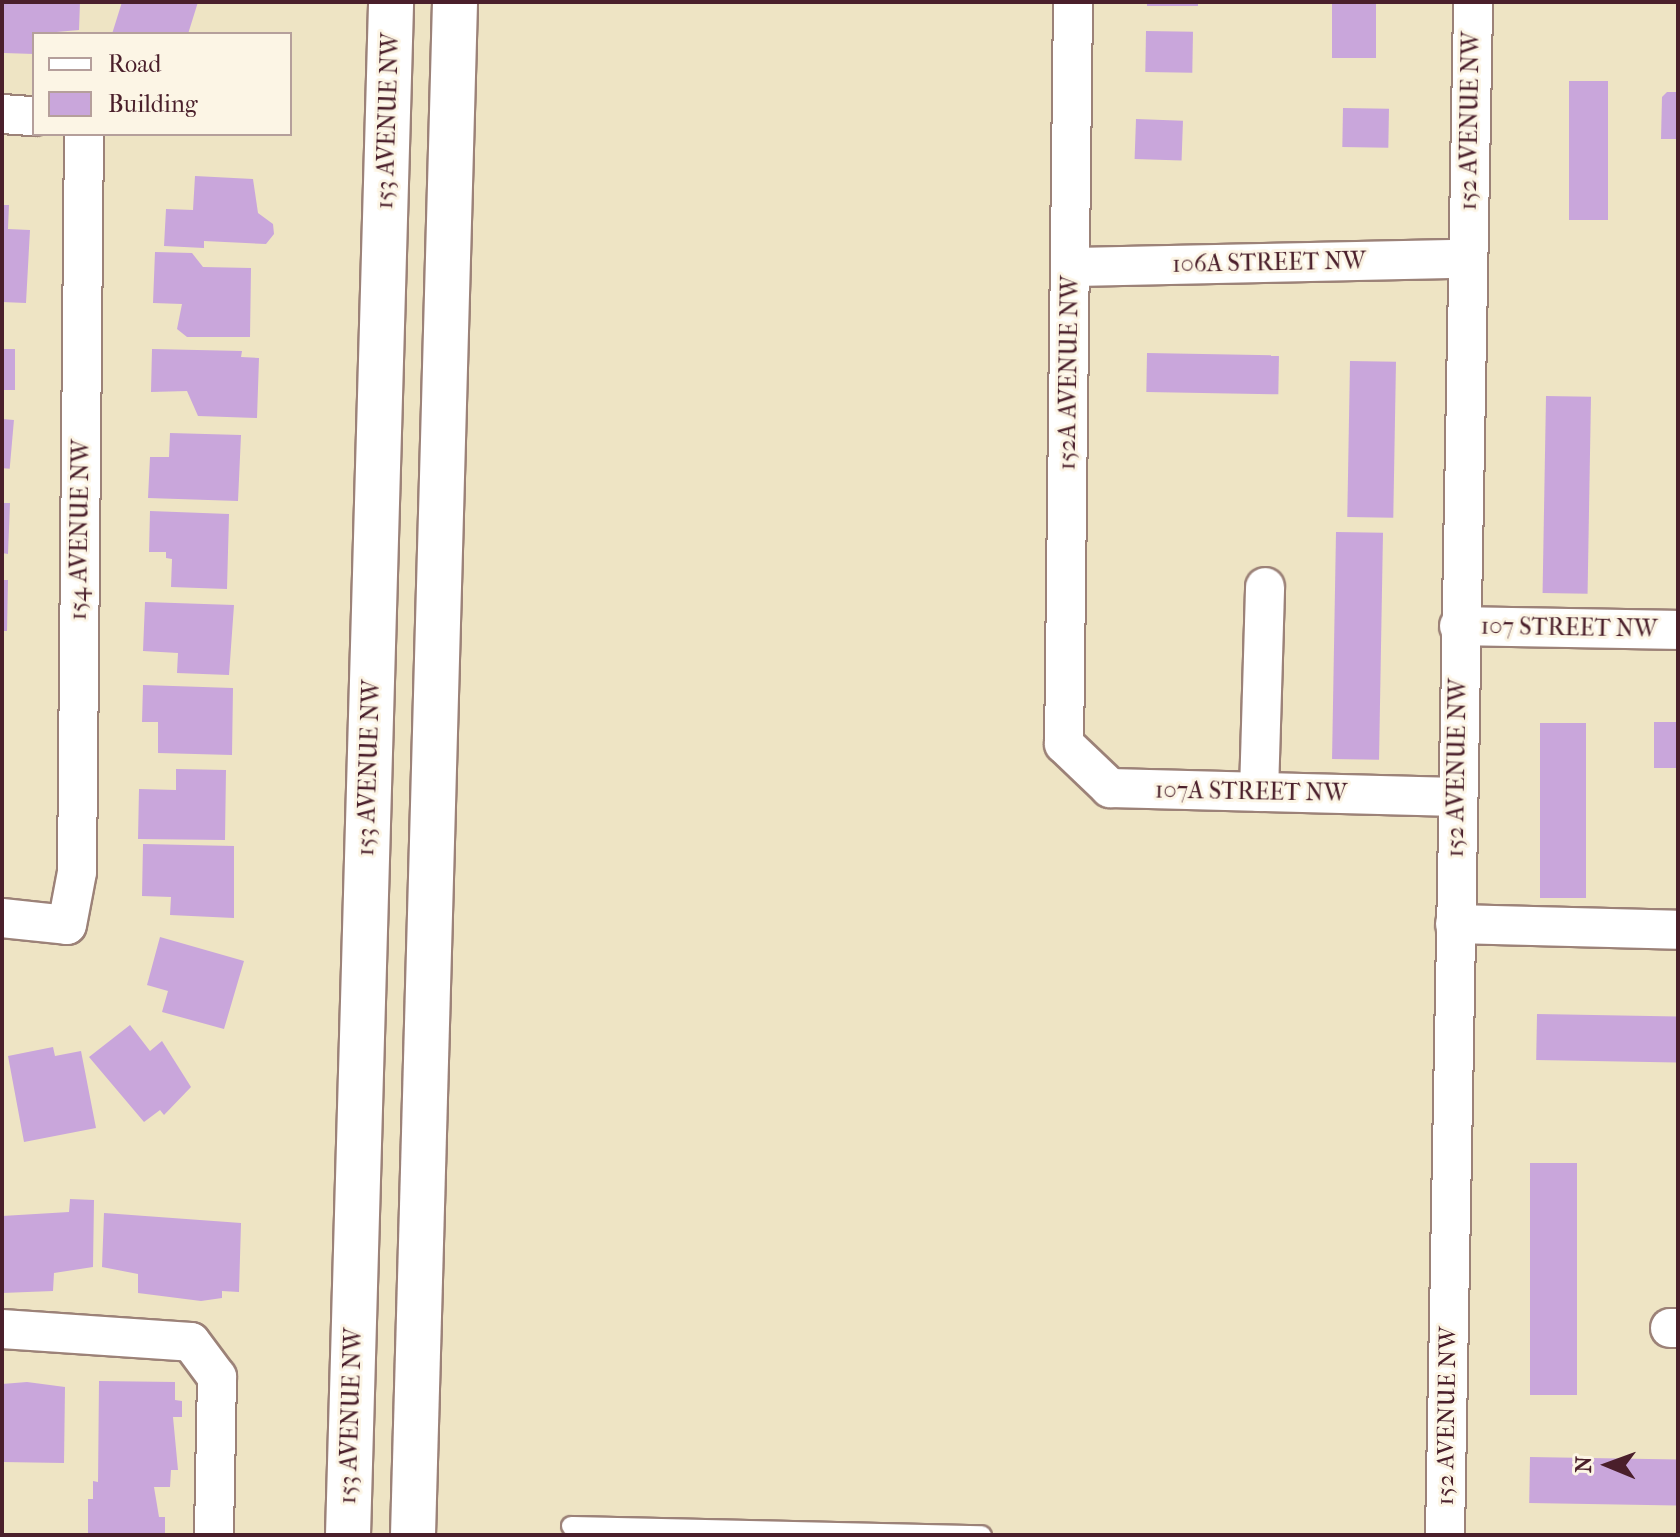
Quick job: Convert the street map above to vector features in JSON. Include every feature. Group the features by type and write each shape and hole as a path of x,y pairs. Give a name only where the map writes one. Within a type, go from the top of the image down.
{"main road":[{"name":"153 AVENUE NW","path":"348,1535 391,2"},
{"path":"413,1535 455,2"}],"street":[{"name":"152A AVENUE NW","path":"1064,744 1073,2"},
{"name":"152 AVENUE NW","path":"1445,1535 1459,626 1473,2"},
{"path":"2,114 32,116"},
{"name":"154 AVENUE NW","path":"2,918 67,925 77,872 84,136"},
{"name":"106A STREET NW","path":"1071,267 1467,259"},
{"path":"1259,792 1265,587"},
{"name":"107 STREET NW","path":"1459,626 1678,630"},
{"name":"107A STREET NW","path":"1064,744 1110,788 1457,797"},
{"path":"1455,924 1678,930"},
{"path":"2,1329 191,1342 217,1377 214,1535"}],"lane":[{"path":"571,1526 982,1535"}],"building":[{"path":"4,2 80,2 79,30 32,32 32,54 4,53"},
{"path":"122,2 198,2 189,32 113,32"},
{"path":"1147,2 1198,2 1198,6 1147,6"},
{"path":"1332,2 1376,2 1376,58 1332,58"},
{"path":"1146,31 1193,32 1192,73 1145,72"},
{"path":"1569,81 1608,81 1608,220 1569,220"},
{"path":"1667,92 1678,92 1678,139 1661,139 1662,97"},
{"path":"1343,108 1389,109 1388,148 1342,147"},
{"path":"1136,119 1183,121 1182,161 1135,159"},
{"path":"195,176 253,179 258,213 273,224 274,234 266,244 204,241 204,248 164,246 166,209 193,210"},
{"path":"2,205 9,205 8,229 30,230 26,303 2,302"},
{"path":"155,252 192,253 203,267 251,268 250,337 187,337 177,329 182,304 153,303"},
{"path":"2,349 15,349 15,390 2,390"},
{"path":"152,349 242,351 241,357 259,358 257,418 198,416 187,391 151,392"},
{"path":"1147,353 1279,355 1278,394 1146,392"},
{"path":"1350,361 1396,362 1393,518 1347,517"},
{"path":"1546,396 1591,397 1588,594 1543,593"},
{"path":"2,419 14,420 10,469 2,468"},
{"path":"170,433 241,435 238,501 148,498 150,457 169,457"},
{"path":"2,503 10,503 8,554 2,553"},
{"path":"150,511 229,514 227,589 171,587 172,559 166,558 166,552 149,552"},
{"path":"1336,532 1383,533 1379,760 1332,759"},
{"path":"2,580 8,580 7,631 2,631"},
{"path":"145,602 234,605 229,675 177,673 178,653 143,651"},
{"path":"143,685 233,688 232,755 158,753 158,722 142,722"},
{"path":"1654,722 1678,722 1678,768 1654,768"},
{"path":"1540,723 1586,723 1586,898 1540,898"},
{"path":"176,769 226,770 225,840 138,839 139,789 176,790"},
{"path":"143,844 234,846 234,918 170,915 171,897 142,896"},
{"path":"160,937 244,961 224,1029 162,1012 168,991 147,985"},
{"path":"1537,1014 1678,1016 1677,1062 1536,1060"},
{"path":"130,1025 150,1051 162,1041 191,1087 164,1115 160,1110 144,1122 89,1057"},
{"path":"53,1047 55,1056 81,1051 96,1128 24,1142 8,1056"},
{"path":"1530,1163 1577,1163 1577,1395 1530,1395"},
{"path":"70,1199 94,1200 93,1267 54,1273 53,1291 2,1293 2,1216 69,1212"},
{"path":"104,1213 241,1223 239,1292 222,1291 222,1298 201,1301 138,1293 138,1274 102,1267"},
{"path":"99,1381 175,1382 175,1400 182,1401 182,1417 173,1417 178,1470 171,1470 170,1487 154,1487 159,1517 165,1517 165,1535 88,1535 88,1499 93,1499 93,1481 98,1482"},
{"path":"27,1382 65,1387 64,1463 2,1462 2,1384"},
{"path":"1530,1457 1678,1460 1677,1506 1529,1503"}]}
